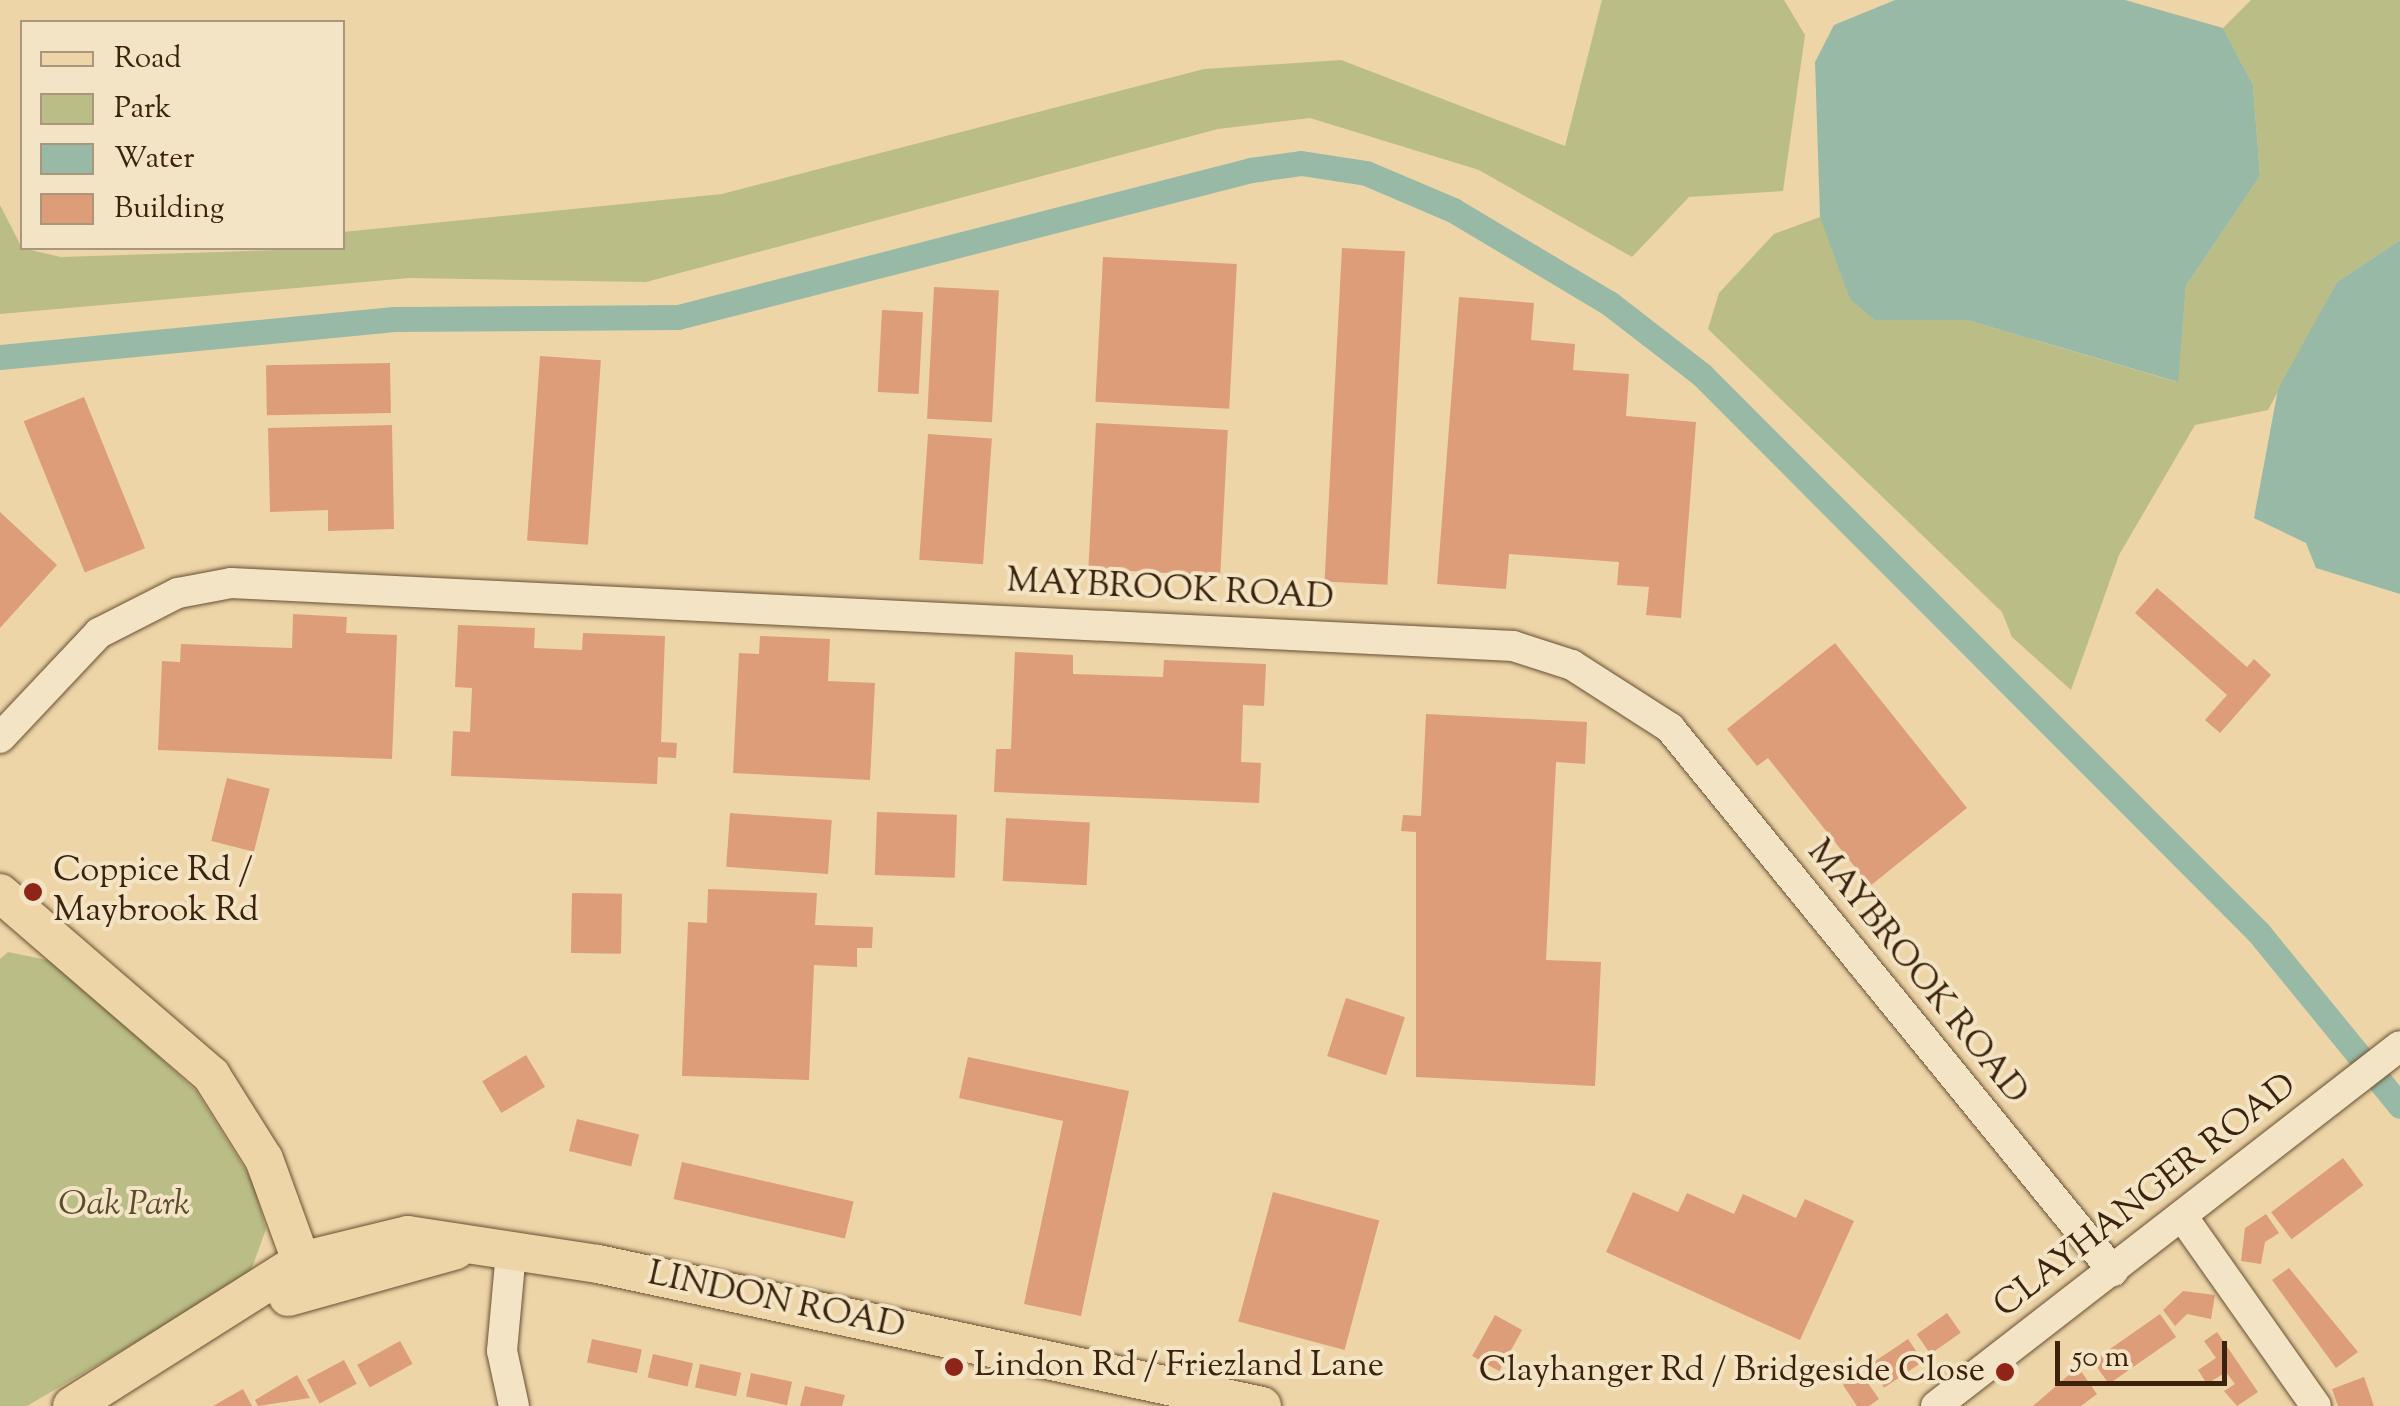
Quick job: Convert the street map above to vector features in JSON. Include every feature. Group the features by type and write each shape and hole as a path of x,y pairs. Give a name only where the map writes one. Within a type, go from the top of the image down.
{"main road":[{"path":"0,893 211,1075 264,1159 306,1275"},
{"name":"LINDON ROAD","path":"72,1406 188,1335 306,1275 408,1236 464,1248 511,1252 1262,1406"}],"street":[{"name":"MAYBROOK ROAD","path":"0,738 98,633 178,593 231,583 1513,646 1572,665 1670,728 2113,1271"},
{"name":"CLAYHANGER ROAD","path":"1936,1406 2399,1047"},
{"path":"2182,1216 2316,1406"},
{"path":"511,1252 502,1351 514,1406"}],"green space":[{"path":"1602,0 1784,0 1805,35 1783,191 1689,197 1632,257 1479,170 1310,118 1218,129 646,282 409,278 0,314 0,205 20,250 61,257 345,250 345,232 722,194 1204,69 1341,60 1565,146"},
{"path":"2251,0 2400,0 2400,240 2337,282 2268,410 2195,425 2119,555 2071,690 2012,637 2002,612 1708,329 1719,293 1774,234 1820,217 1875,320 1967,320 2177,382 2186,286 2260,176 2253,85 2223,28"},
{"name":"Oak Park","path":"8,952 57,962 196,1091 253,1182 266,1229 249,1276 27,1406 0,1406 0,959"}],"water":[{"path":"1895,0 2125,0 2223,28 2253,85 2260,176 2186,286 2178,382 1967,320 1875,320 1850,299 1820,217 1815,62 1834,25"},
{"path":"2400,240 2400,594 2316,568 2306,543 2254,518 2278,389 2337,282"}],"building":[{"path":"1342,248 1405,251 1387,585 1325,582"},
{"path":"1103,257 1237,264 1229,409 1095,402"},
{"path":"934,287 999,290 992,422 927,419"},
{"path":"1459,297 1534,303 1531,340 1575,344 1573,370 1629,374 1626,416 1696,422 1681,618 1646,615 1649,587 1617,585 1619,562 1509,554 1506,589 1437,584"},
{"path":"882,310 923,312 919,394 878,392"},
{"path":"540,356 601,360 588,545 527,541"},
{"path":"390,363 391,413 267,415 266,365"},
{"path":"84,397 145,548 85,572 24,421"},
{"path":"1096,423 1228,430 1220,576 1088,569"},
{"path":"392,425 394,529 328,531 328,510 270,512 268,428"},
{"path":"928,434 992,438 983,564 919,560"},
{"path":"0,512 57,565 0,628"},
{"path":"2157,588 2247,667 2254,659 2271,675 2220,733 2205,720 2227,695 2135,613"},
{"path":"293,614 347,617 346,633 397,635 392,759 158,750 162,661 180,662 181,644 292,648"},
{"path":"458,625 535,628 534,648 582,650 583,633 665,636 661,742 677,743 676,758 658,757 657,784 451,776 453,731 470,732 472,688 455,687"},
{"path":"760,636 830,639 828,681 875,683 870,780 733,773 739,653 759,654"},
{"path":"1835,643 1967,808 1870,886 1768,758 1757,766 1727,729"},
{"path":"1015,652 1073,655 1073,674 1163,677 1164,660 1266,664 1264,706 1243,705 1241,762 1261,763 1259,803 994,792 996,749 1011,749"},
{"path":"1426,714 1587,722 1585,764 1556,762 1546,960 1601,962 1595,1086 1416,1077 1416,832 1401,831 1403,815 1421,816"},
{"path":"227,778 270,789 254,852 211,841"},
{"path":"877,812 957,815 955,878 875,875"},
{"path":"730,813 832,820 828,874 726,867"},
{"path":"1006,818 1090,822 1087,885 1003,881"},
{"path":"708,889 817,893 815,925 873,927 872,948 857,948 857,967 814,965 809,1080 682,1076 688,922 707,923"},
{"path":"572,893 622,894 621,954 571,953"},
{"path":"1346,998 1405,1017 1386,1075 1327,1056"},
{"path":"526,1055 545,1087 501,1113 482,1081"},
{"path":"968,1057 1129,1091 1081,1316 1024,1304 1063,1121 959,1098"},
{"path":"577,1119 639,1134 631,1167 569,1151"},
{"path":"2343,1158 2363,1185 2292,1239 2271,1212"},
{"path":"682,1162 853,1202 845,1239 673,1199"},
{"path":"1273,1192 1379,1220 1345,1350 1238,1321"},
{"path":"1633,1192 1678,1212 1687,1193 1734,1214 1743,1194 1796,1218 1805,1199 1854,1221 1800,1340 1606,1252"},
{"path":"2266,1214 2279,1233 2265,1242 2261,1264 2241,1261 2245,1228"},
{"path":"2289,1268 2358,1352 2336,1368 2272,1280"},
{"path":"2183,1291 2215,1295 2211,1319 2187,1314 2175,1326 2163,1310"},
{"path":"1947,1313 1961,1333 1930,1354 1917,1334"},
{"path":"2160,1314 2176,1337 2109,1384 2093,1361"},
{"path":"1495,1315 1522,1330 1499,1371 1472,1356"},
{"path":"2217,1332 2258,1392 2237,1406 2224,1391 2235,1384 2226,1372 2207,1384 2198,1370 2216,1358 2204,1341"},
{"path":"592,1339 642,1350 637,1373 587,1362"},
{"path":"1908,1339 1923,1361 1884,1388 1869,1365"},
{"path":"400,1341 413,1364 370,1387 357,1365"},
{"path":"653,1354 693,1363 688,1387 648,1377"},
{"path":"344,1360 357,1384 320,1404 307,1380"},
{"path":"700,1364 741,1373 736,1396 695,1387"},
{"path":"2078,1367 2097,1394 2081,1406 2033,1406"},
{"path":"751,1373 792,1382 787,1405 746,1396"},
{"path":"1861,1373 1879,1399 1869,1406 1857,1406 1843,1385"},
{"path":"297,1375 310,1398 258,1406 255,1400"},
{"path":"2364,1377 2374,1406 2338,1406 2332,1389"},
{"path":"805,1386 845,1395 842,1406 800,1406"},
{"path":"243,1389 252,1406 213,1406 220,1402"}],"waterway":[{"path":"0,357 394,319 678,317 1251,170 1301,163 1366,173 1453,210 1609,303 1702,375 2259,933 2400,1106"}],"place":[{"name":"Coppice Rd / Maybrook Rd","path":"33,892"},
{"name":"Lindon Rd / Friezland Lane","path":"954,1367"},
{"name":"Clayhanger Rd / Bridgeside Close","path":"2005,1372"}]}
